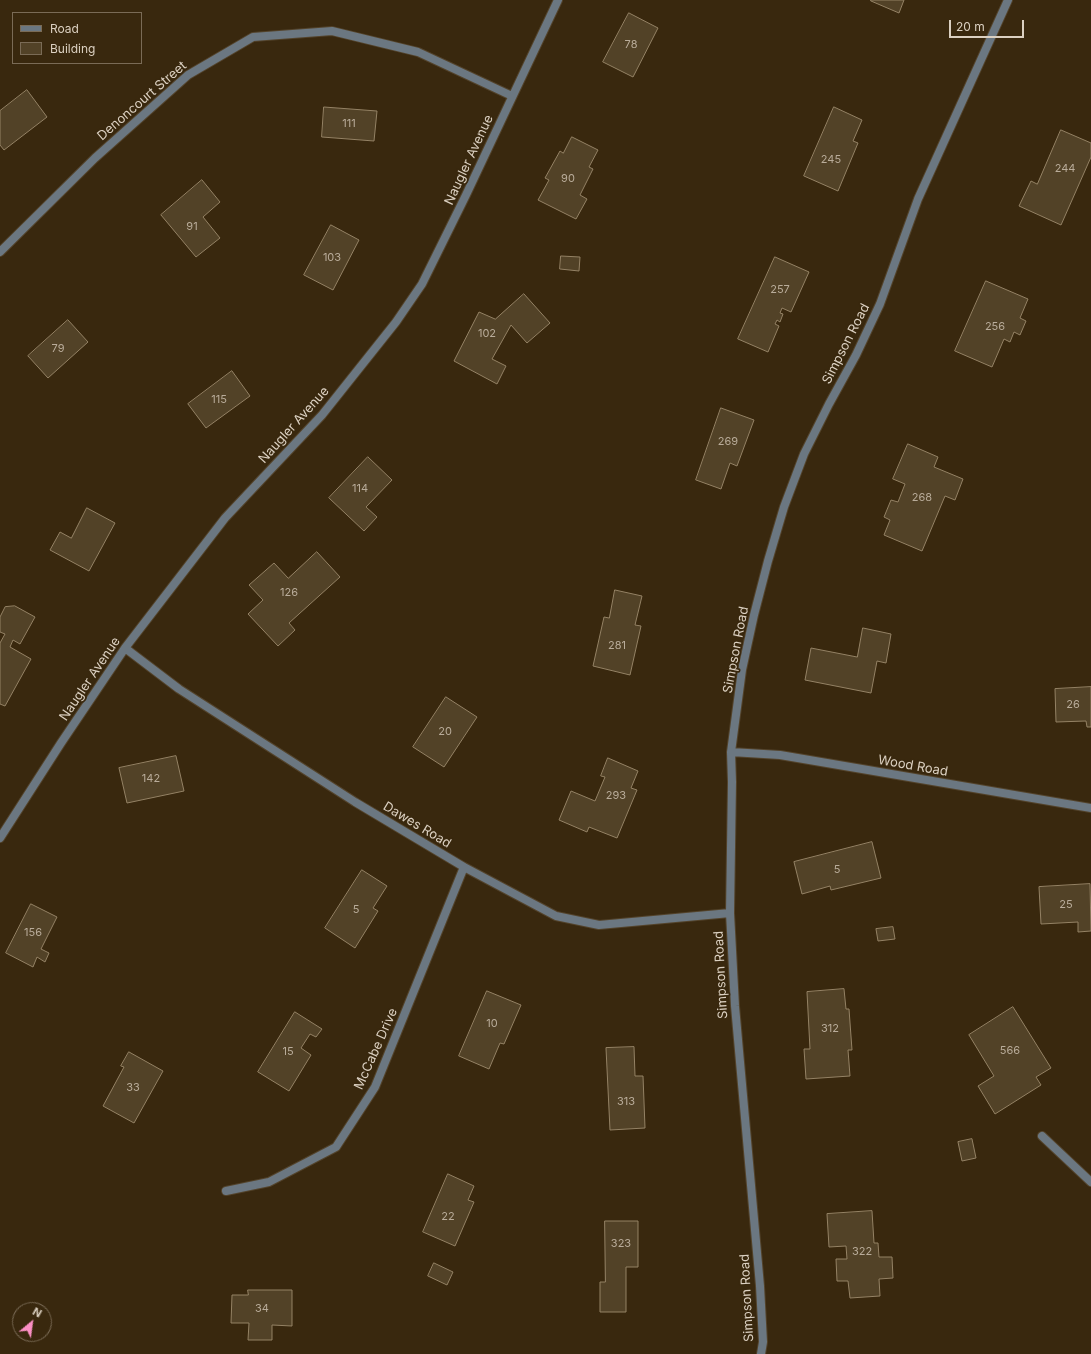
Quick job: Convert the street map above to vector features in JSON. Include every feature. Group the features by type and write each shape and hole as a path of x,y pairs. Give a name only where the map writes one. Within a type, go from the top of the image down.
{"street":[{"name":"Naugler Avenue","path":"0,838 61,743 125,648 225,518 322,415 396,322 422,284 466,195 558,0"},
{"name":"Simpson Road","path":"761,1354 763,1342 760,1286 735,1006 730,913 731,752 742,670 768,561 784,507 804,454 856,355 880,304 918,199 1008,0"},
{"name":"Denoncourt Street","path":"0,252 95,158 188,75 253,37 332,31 418,52 512,96"},
{"name":"Dawes Road","path":"125,648 179,689 355,802 464,867 556,916 599,925 730,913"},
{"name":"Wood Road","path":"731,752 780,755 1091,808"},
{"name":"McCabe Drive","path":"226,1191 269,1182 336,1147 375,1088 464,867"},
{"path":"1042,1136 1091,1182"}],"building":[{"path":"871,0 904,0 899,13"},
{"path":"629,13 658,28 633,77 603,62"},
{"path":"27,90 47,117 4,150 0,145 0,111"},
{"path":"324,107 377,111 374,141 322,137"},
{"path":"834,107 862,120 853,141 858,143 838,191 804,176"},
{"path":"1061,130 1091,143 1091,157 1061,225 1019,206 1031,181 1037,184"},
{"path":"572,137 598,150 589,167 593,169 580,195 587,199 576,219 538,200 549,180 545,178 560,151 563,153"},
{"path":"202,180 220,202 203,217 220,238 196,257 161,215"},
{"path":"331,225 359,240 333,290 304,275"},
{"path":"561,256 580,257 579,271 560,269"},
{"path":"775,257 809,272 791,312 782,308 780,313 783,314 780,322 777,320 775,324 779,326 768,352 738,339"},
{"path":"986,281 1028,299 1020,318 1026,321 1020,335 1014,332 1010,342 1004,339 992,367 955,351"},
{"path":"524,294 550,323 527,343 511,325 492,359 506,366 497,384 454,361 479,312 495,319"},
{"path":"68,320 88,342 48,378 28,356"},
{"path":"232,371 250,396 206,428 188,404"},
{"path":"721,408 754,420 737,466 730,463 721,489 696,480"},
{"path":"908,444 938,457 934,467 963,479 955,500 945,496 922,551 884,535 890,520 884,517 891,500 898,502 905,484 893,479"},
{"path":"368,457 392,480 366,507 377,517 364,531 329,498"},
{"path":"87,508 115,523 89,571 50,550 60,532 71,538"},
{"path":"317,552 340,577 289,623 295,630 278,646 248,614 263,600 249,585 274,563 288,578"},
{"path":"615,590 642,596 635,625 641,626 630,675 593,666 604,617 609,618"},
{"path":"15,606 35,617 20,644 13,640 10,647 31,659 5,706 0,704 0,643 5,634 0,632 0,617 5,607"},
{"path":"863,628 891,634 886,663 877,661 871,693 805,680 811,648 857,657"},
{"path":"1091,687 1091,727 1087,727 1086,721 1056,722 1055,689"},
{"path":"446,697 477,717 444,767 413,747"},
{"path":"176,756 184,791 127,803 119,768"},
{"path":"608,758 638,771 631,788 637,790 617,838 589,827 587,832 559,820 571,791 595,801 605,777 601,776"},
{"path":"872,842 881,878 831,890 830,886 802,894 794,862"},
{"path":"362,870 387,886 373,908 378,911 355,948 325,928"},
{"path":"1090,884 1091,931 1078,932 1078,922 1041,924 1039,887"},
{"path":"31,904 57,917 41,949 49,953 45,962 37,957 33,967 6,953"},
{"path":"893,927 895,939 878,941 876,929"},
{"path":"844,989 846,1009 849,1009 852,1050 848,1050 850,1076 806,1079 804,1049 810,1049 807,992"},
{"path":"487,991 521,1005 504,1044 500,1043 489,1069 459,1056"},
{"path":"1013,1007 1051,1068 1036,1077 1041,1085 995,1114 978,1086 994,1076 969,1035"},
{"path":"295,1012 322,1029 316,1037 310,1034 301,1048 311,1055 289,1091 258,1072"},
{"path":"634,1047 635,1076 643,1076 645,1128 610,1130 606,1048"},
{"path":"129,1052 163,1071 134,1123 103,1106 124,1067 121,1066"},
{"path":"972,1139 976,1158 962,1161 958,1142"},
{"path":"448,1174 474,1186 468,1200 474,1202 455,1246 423,1232"},
{"path":"872,1211 874,1243 878,1243 879,1257 892,1257 893,1278 879,1279 880,1296 850,1298 848,1281 837,1281 836,1259 847,1259 846,1246 829,1247 827,1214"},
{"path":"605,1221 638,1221 638,1267 626,1267 626,1312 600,1312 600,1282 605,1282"},
{"path":"434,1263 453,1272 447,1285 428,1276"},
{"path":"248,1290 292,1290 292,1326 272,1325 272,1340 248,1340 249,1323 231,1323 232,1295 248,1295"}]}
